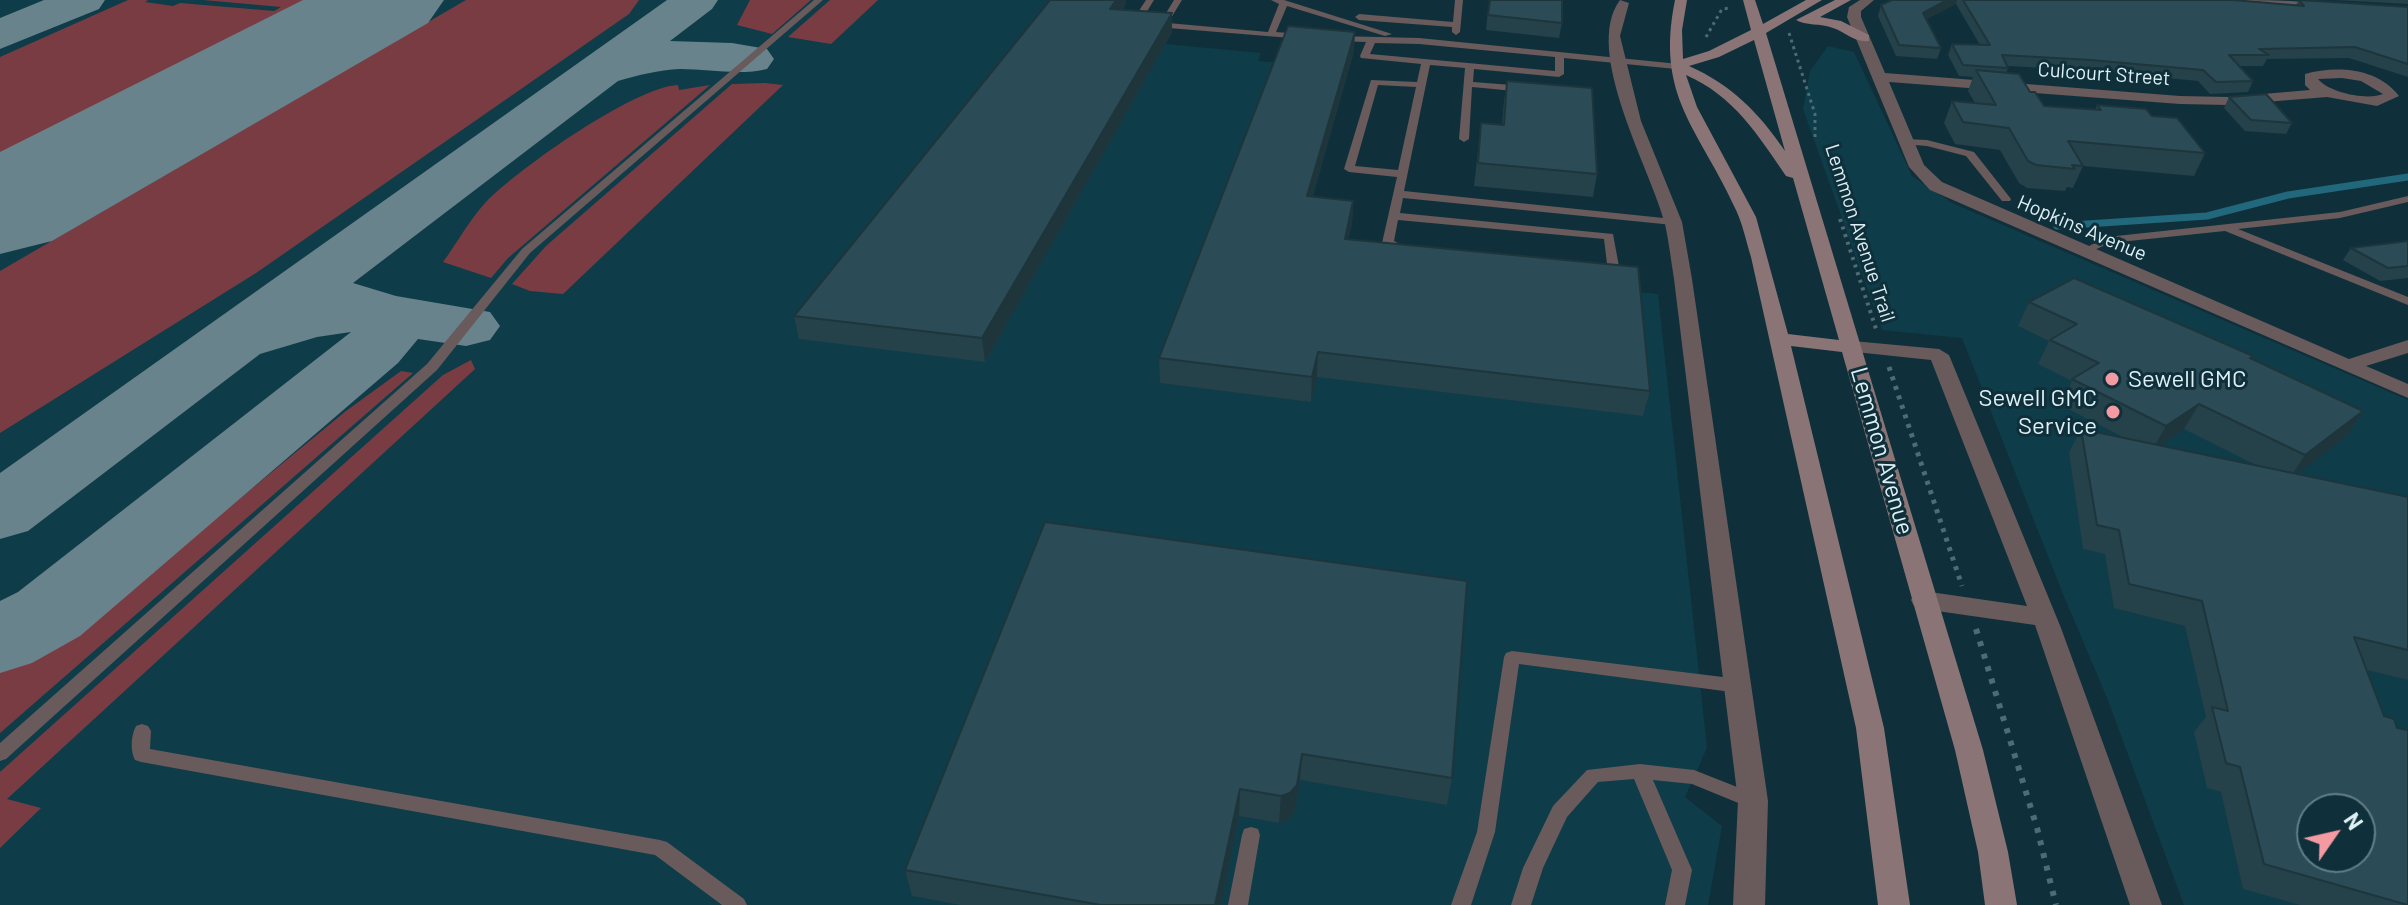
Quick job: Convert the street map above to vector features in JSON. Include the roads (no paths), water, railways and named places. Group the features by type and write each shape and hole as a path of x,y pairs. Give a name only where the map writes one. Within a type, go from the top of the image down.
{"main road":[{"path":"1681,0 1673,32 1676,66 1685,100 1744,208 1779,339 1870,728 1887,835 1894,905"},
{"name":"Lemmon Avenue","path":"1749,0 1761,33 1801,186 1853,347 1923,600 1969,750 1993,852 2001,905"},
{"path":"1761,33 1778,19 1816,0"},
{"path":"1676,66 1707,58 1761,33 1785,28 1845,0"},
{"path":"1806,18 1836,24 1864,38"},
{"path":"1676,66 1723,88 1748,108 1801,186"},
{"path":"1779,339 1853,347"}],"street":[{"name":"Hopkins Avenue","path":"1868,0 1854,10 1854,17 1917,167 1936,186 2408,392"},
{"path":"2235,0 2341,7"},
{"path":"1623,3 1613,36 1633,121 1673,222 1740,686 1753,801 1749,905"},
{"name":"Culcourt Street","path":"1878,77 2180,100 2228,101 2327,93"},
{"path":"2347,366 2408,346"},
{"path":"1853,347 1939,355 1990,476 2117,814 2146,905"},
{"path":"1923,600 2043,617"}],"lane":[{"path":"0,754 432,367 526,251 819,0"},
{"path":"1150,0 1135,23 1310,38"},
{"path":"1163,25 1178,0"},
{"path":"1454,44 1459,0"},
{"path":"1271,34 1280,2 1419,41"},
{"path":"1359,17 1456,25"},
{"path":"1326,28 1330,18"},
{"path":"1323,39 1419,41 1676,66"},
{"path":"1372,40 1364,56 1558,78 1560,54"},
{"path":"1417,252 1396,249 1388,243 1426,62"},
{"path":"1464,139 1470,66"},
{"path":"1403,174 1349,169 1374,82 1421,85"},
{"path":"1468,84 1542,90"},
{"path":"1906,142 1927,143 1970,154 2006,199"},
{"path":"1398,194 1673,222"},
{"path":"2083,252 2107,240 2340,215 2408,199"},
{"path":"1606,215 1614,272"},
{"path":"1393,216 1609,236"},
{"path":"2226,228 2408,301"},
{"path":"1599,271 1631,274"},
{"path":"1461,905 1486,832 1512,657 1740,686"},
{"path":"142,731 141,755 660,848 737,905"},
{"path":"1521,905 1533,868 1560,812 1593,775 1640,771 1694,777 1753,801"},
{"path":"1640,771 1682,870 1675,905"},
{"path":"1238,905 1251,835"}],"waterway":[{"path":"2057,226 2207,216 2288,195 2408,177"}],"place":[{"name":"Sewell GMC","path":"2112,379"},
{"name":"Sewell GMC Service","path":"2113,412"}]}
